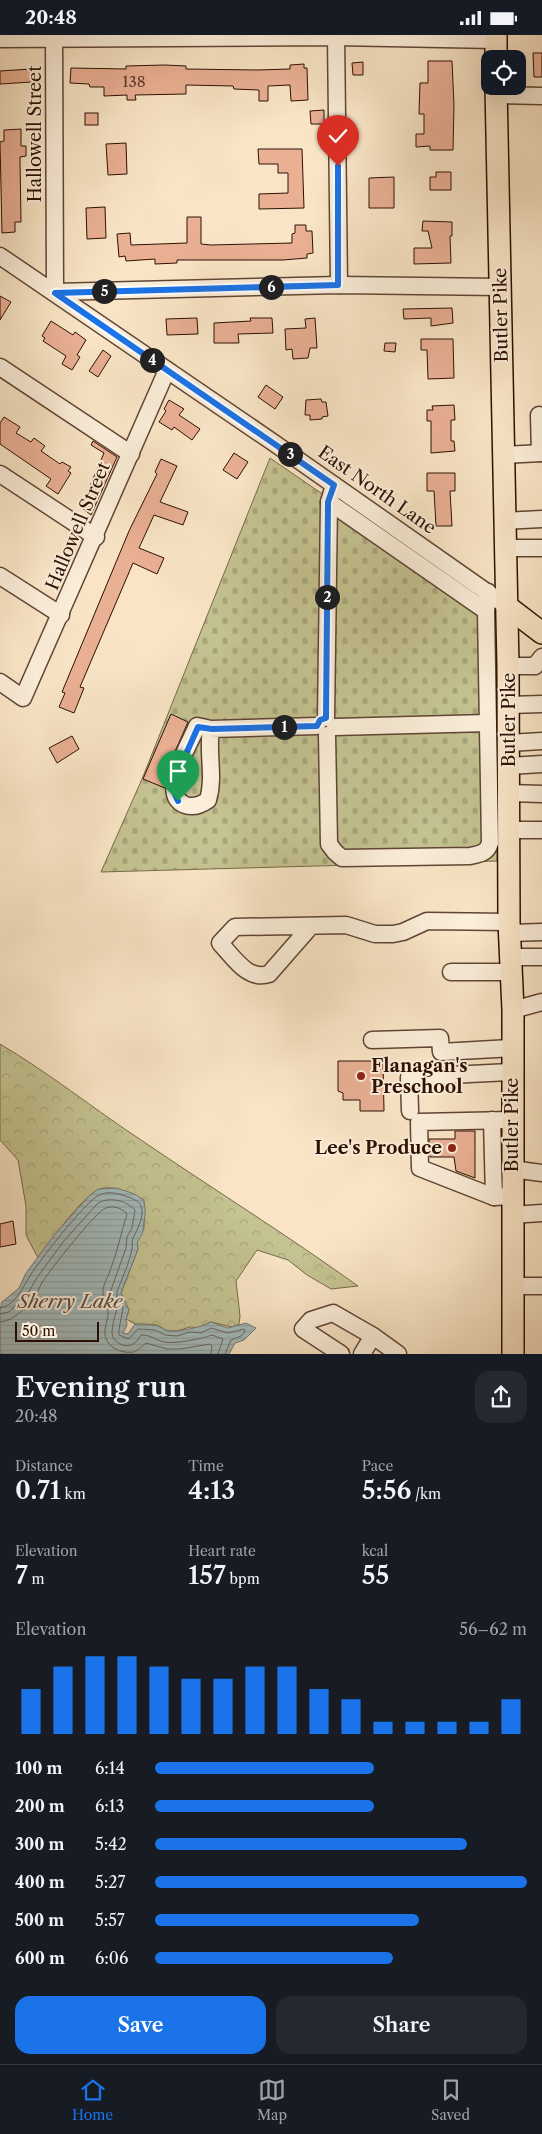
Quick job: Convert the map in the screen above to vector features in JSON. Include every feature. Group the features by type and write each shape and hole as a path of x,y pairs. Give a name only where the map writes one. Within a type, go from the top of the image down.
{"main road":[{"name":"Butler Pike","path":"496,95 508,607 512,1010 512,1072 502,1120 512,1169 506,1203 513,1286 513,1354"},
{"path":"508,607 542,633"}],"street":[{"path":"336,36 338,285"},
{"path":"0,39 54,37 336,36 496,45"},
{"name":"Hallowell Street","path":"54,37 55,293"},
{"path":"526,94 542,96"},
{"name":"East North Lane","path":"0,256 168,370 508,607"},
{"path":"55,293 338,285 500,287"},
{"path":"0,367 131,454"},
{"name":"Hallowell Street","path":"0,682 24,698 168,370"},
{"path":"503,455 541,453 539,415"},
{"path":"0,474 96,537"},
{"path":"334,485 328,502 326,727 329,844 334,853 342,858 470,857 483,854 488,849 490,843 486,611 488,593"},
{"path":"328,502 486,611"},
{"path":"505,521 542,519"},
{"path":"506,548 542,548"},
{"path":"0,576 61,615"},
{"path":"508,666 535,666 542,657"},
{"path":"509,705 542,704"},
{"path":"212,729 488,723"},
{"path":"509,743 542,741"},
{"path":"509,766 542,764"},
{"path":"509,793 542,794"},
{"path":"509,830 542,830"},
{"path":"311,926 270,974 260,977 250,974 220,943 235,927 346,925 375,934 393,934 427,921 510,927 542,932"},
{"path":"451,972 511,965 542,957"},
{"path":"512,1010 542,1002"},
{"path":"372,1040 440,1038 441,1052 512,1048"},
{"path":"410,1111 409,1077 512,1072"},
{"path":"506,1203 502,1120 419,1122 420,1168 506,1203 542,1213"},
{"path":"512,1169 542,1173"},
{"path":"513,1286 542,1286"},
{"path":"341,1354 303,1329 311,1320 333,1313 373,1336 398,1354"},
{"path":"362,1354 373,1336"}],"green space":[{"path":"270,458 496,613 497,861 101,872 142,779"},
{"path":"0,1044 358,1286 331,1289 307,1275 288,1260 257,1250 236,1281 240,1316 239,1324 232,1327 211,1322 200,1328 190,1327 177,1331 167,1331 157,1325 135,1324 126,1319 129,1310 121,1293 138,1249 137,1241 144,1228 144,1200 122,1190 100,1189 85,1199 38,1258 26,1235 26,1206 18,1160 0,1140"}],"water":[{"name":"Sherry Lake","path":"116,1188 136,1195 145,1207 143,1231 138,1242 138,1249 121,1293 129,1310 126,1319 127,1325 123,1333 128,1334 135,1324 155,1325 169,1331 190,1329 211,1322 228,1328 246,1323 256,1328 244,1340 235,1343 229,1354 0,1354 0,1310 2,1302 19,1288 26,1273 55,1234 89,1196 98,1189"}],"building":[{"path":"533,53 542,53 542,77 534,77"},
{"path":"428,61 452,61 454,105 453,150 430,150 430,146 416,147 416,134 424,134 424,114 419,114 420,83 428,83"},
{"path":"363,62 363,75 353,75 352,63"},
{"path":"304,64 304,68 307,68 308,100 291,101 290,85 268,86 268,101 259,101 259,90 234,89 233,86 186,85 186,94 135,95 136,100 127,100 127,95 104,96 104,87 90,87 89,84 70,83 71,68 126,69 126,66 164,65 186,66 186,69 257,70 290,69 290,65"},
{"path":"31,69 32,82 0,84 0,71"},
{"path":"324,110 324,124 311,124 310,111"},
{"path":"85,113 98,113 98,125 85,125"},
{"path":"21,129 21,146 26,146 26,156 20,157 21,222 15,222 15,232 2,233 0,142 4,141 4,130"},
{"path":"126,143 127,174 108,175 106,144"},
{"path":"258,149 302,149 304,208 259,209 259,194 288,193 288,173 278,173 278,164 259,164"},
{"path":"436,172 451,172 451,190 430,190 430,177 436,177"},
{"path":"394,177 394,208 369,208 369,178"},
{"path":"105,207 106,238 87,239 86,208"},
{"path":"187,217 201,217 201,244 211,245 292,243 295,225 306,225 306,231 312,231 313,253 307,254 307,258 283,260 177,260 177,263 155,264 155,259 126,261 125,256 119,257 117,234 130,233 131,245 187,243"},
{"path":"423,221 452,222 452,236 450,236 451,263 414,264 414,248 432,248 428,231 422,231"},
{"path":"0,296 11,302 0,320"},
{"path":"452,308 453,323 431,326 431,318 404,319 403,309"},
{"path":"197,318 198,334 167,335 166,319"},
{"path":"250,318 272,318 273,333 238,334 239,343 214,343 214,323 251,321"},
{"path":"315,318 317,348 310,348 308,358 293,359 292,349 286,350 285,329 306,328 305,319"},
{"path":"51,321 73,335 75,332 86,340 77,355 80,357 72,370 62,364 66,356 43,341 45,338 42,336"},
{"path":"421,339 453,339 454,378 428,379 427,350 421,350"},
{"path":"385,343 396,343 395,352 384,351"},
{"path":"103,350 111,356 98,377 89,371"},
{"path":"266,385 283,397 275,409 258,397"},
{"path":"321,399 322,402 326,402 328,416 322,417 322,419 310,420 310,415 305,415 306,400"},
{"path":"169,400 184,409 179,415 200,429 192,440 174,427 172,430 159,422 166,411 164,409"},
{"path":"454,405 455,420 451,420 451,441 454,441 455,451 431,453 431,421 427,421 427,410 433,410 432,406"},
{"path":"4,417 20,427 16,433 31,442 34,438 45,446 41,451 60,464 62,462 71,467 68,471 71,473 58,494 46,486 51,479 0,444 0,423"},
{"path":"93,441 117,457 91,515 81,507 104,453 91,445"},
{"path":"234,453 248,462 237,479 223,470"},
{"path":"161,459 177,466 160,502 188,512 183,525 154,515 139,548 164,558 157,574 133,563 80,687 84,688 74,713 59,707 65,693 62,692 129,531 157,474 155,472"},
{"path":"427,473 455,473 455,491 450,491 452,526 436,526 434,491 427,491"},
{"path":"171,714 188,722 169,765 165,788 143,779"},
{"path":"72,736 79,749 57,763 49,748"},
{"name":"Flanagan's Preschool","path":"338,1061 383,1061 384,1111 360,1111 360,1100 343,1100 343,1093 338,1091"},
{"name":"Lee's Produce","path":"455,1131 475,1131 475,1178 456,1171 454,1157 430,1157 429,1139 455,1139"},
{"path":"13,1221 16,1244 0,1247 0,1224"}],"place":[{"name":"Flanagan's Preschool","path":"361,1076"},
{"name":"Lee's Produce","path":"452,1148"}],"route":[{"path":"178,801 174,792 174,781 198,727 212,729 317,726 320,720 326,718 328,502 334,485 55,293 338,285 338,166"}]}
